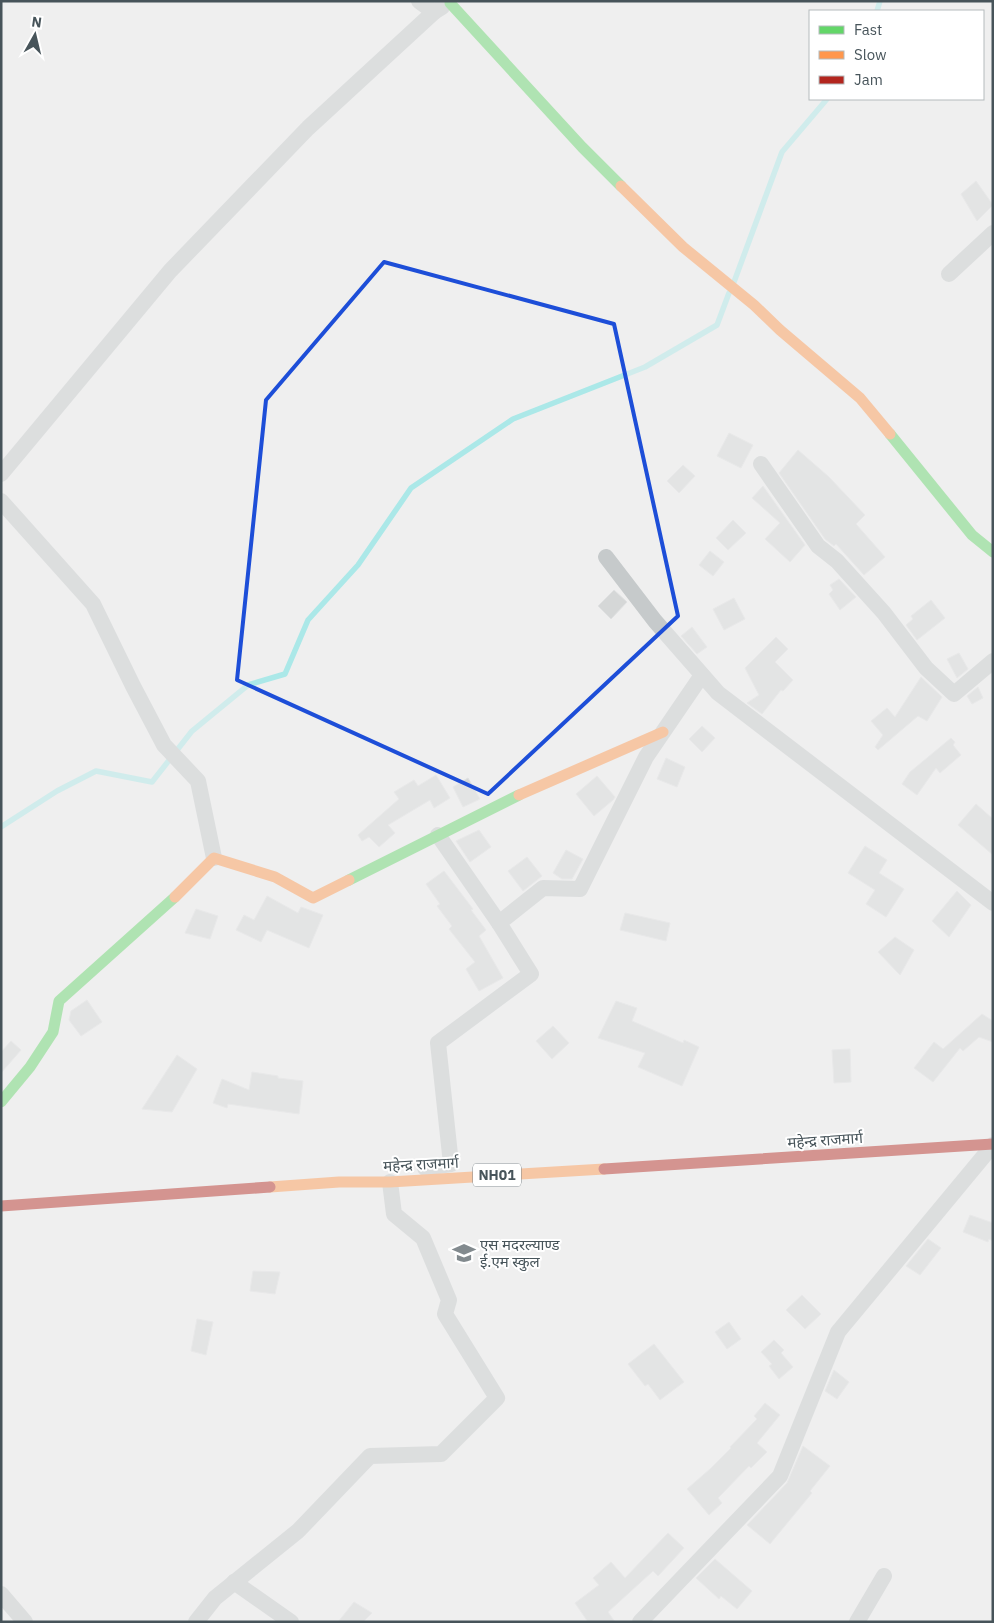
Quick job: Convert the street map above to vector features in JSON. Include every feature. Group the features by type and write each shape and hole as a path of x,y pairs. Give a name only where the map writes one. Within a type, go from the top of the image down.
{"main road":[{"path":"451,2 582,147 683,247 754,305 780,330 860,398 972,535 993,552"},
{"path":"1,1102 30,1067 54,1032 59,1001 155,916 214,858 275,877 314,898 438,835 617,751 663,732"},
{"name":"महेन्द्र राजमार्ग","path":"4,1203 339,1182 390,1182 993,1144"}],"street":[{"path":"419,1 434,12"},
{"path":"1,474 170,271 308,128 434,12 451,2"},
{"path":"949,274 993,233"},
{"path":"761,464 818,546 843,568 884,613 926,668 954,694 993,661"},
{"path":"1,501 93,604 164,745 198,781 214,858"},
{"path":"606,557 655,621 718,693 993,903"},
{"path":"499,922 543,888 580,889 646,757 702,675"},
{"path":"339,1182 451,1164 438,1043 531,974 499,922 438,835"},
{"path":"640,1622 780,1476 838,1332 993,1144"},
{"path":"196,1622 215,1598 298,1530 370,1456 441,1454 497,1398 445,1314 449,1300 423,1238 394,1214 390,1182"},
{"path":"857,1622 884,1576"},
{"path":"234,1582 291,1622"},
{"path":"1,1594 26,1622"}],"highlighted area":[{"path":"384,262 614,324 678,616 488,794 237,680 266,400"}],"building":[{"path":"976,181 993,205 977,221 961,194"},
{"path":"729,433 753,445 741,468 717,456"},
{"path":"798,450 829,477 865,515 856,524 885,557 864,575 836,544 834,546 825,539 779,473"},
{"path":"683,465 695,476 679,493 667,481"},
{"path":"763,486 805,545 790,562 765,539 780,523 752,498"},
{"path":"733,520 746,533 728,550 716,538"},
{"path":"710,551 724,562 713,576 699,565"},
{"path":"839,579 856,597 840,610 829,594 833,590 830,585"},
{"path":"614,590 627,602 611,619 598,606"},
{"path":"734,598 745,619 724,630 713,609"},
{"path":"931,600 945,618 917,640 906,625 913,619 911,616"},
{"path":"692,627 707,647 697,654 681,636"},
{"path":"776,637 788,649 775,662 793,680 783,691 781,690 762,714 747,703 759,695 745,668"},
{"path":"959,653 968,669 957,678 947,659"},
{"path":"921,677 942,697 927,721 918,716 878,750 875,747 883,735 871,721 887,708 895,717"},
{"path":"978,687 983,698 972,704 967,696"},
{"path":"702,726 715,738 702,752 689,739"},
{"path":"951,738 955,742 953,745 961,755 940,773 936,768 917,795 902,784 910,772"},
{"path":"666,758 685,767 677,787 657,779"},
{"path":"436,775 450,798 434,808 430,800 388,825 395,833 379,847 369,837 362,841 358,835 399,799 394,792 414,780 418,786"},
{"path":"597,776 615,797 594,816 576,794"},
{"path":"468,778 480,799 463,807 453,787"},
{"path":"976,804 993,819 993,855 958,825"},
{"path":"479,830 491,847 470,862 456,841"},
{"path":"865,846 887,860 879,873 904,889 886,917 866,904 875,890 848,873"},
{"path":"566,850 583,859 572,879 562,879 553,873"},
{"path":"527,857 542,876 523,891 508,871"},
{"path":"444,871 473,909 471,910 486,930 479,936 503,978 479,991 466,969 475,962 449,929 452,926 437,906 440,904 426,884"},
{"path":"957,891 971,905 949,937 932,921"},
{"path":"267,896 298,913 301,907 323,915 309,948 267,930 261,942 236,930 244,915 254,920"},
{"path":"196,909 218,916 210,939 185,933"},
{"path":"625,913 670,923 666,941 620,930"},
{"path":"895,937 914,950 900,975 878,952"},
{"path":"87,1000 102,1022 81,1036 69,1020 71,1011"},
{"path":"616,1001 637,1008 632,1021 683,1043 684,1040 699,1047 682,1086 638,1067 645,1053 598,1038"},
{"path":"982,1014 993,1021 993,1042 979,1037 963,1051 960,1048 933,1082 914,1068 934,1042 943,1049"},
{"path":"553,1026 569,1043 552,1059 536,1041"},
{"path":"11,1041 21,1050 1,1073 1,1052"},
{"path":"850,1049 851,1082 834,1083 832,1050"},
{"path":"177,1055 197,1069 172,1112 142,1109"},
{"path":"252,1072 303,1081 299,1114 228,1104 227,1108 213,1103 222,1079 249,1090"},
{"path":"970,1215 993,1223 993,1241 989,1239 988,1242 963,1232"},
{"path":"928,1239 941,1248 920,1275 906,1266"},
{"path":"253,1271 280,1272 275,1294 250,1291"},
{"path":"802,1295 821,1314 805,1329 786,1310"},
{"path":"197,1319 213,1322 206,1355 191,1351"},
{"path":"729,1322 741,1339 727,1349 715,1332"},
{"path":"774,1340 784,1350 781,1353 793,1367 779,1379 769,1366 772,1364 761,1352"},
{"path":"654,1344 684,1382 660,1400 648,1384 645,1386 628,1364"},
{"path":"834,1370 849,1382 837,1399 825,1391"},
{"path":"765,1403 780,1415 757,1443 767,1452 751,1468 749,1466 718,1498 722,1503 709,1515 687,1489 731,1448 757,1419 754,1416"},
{"path":"803,1446 830,1466 810,1491 812,1493 770,1544 747,1525 787,1483"},
{"path":"668,1533 684,1548 658,1576 653,1571 608,1612 615,1622 588,1622 575,1603 599,1585 593,1578 611,1562 625,1578"},
{"path":"715,1559 752,1591 737,1609 721,1596 719,1599 696,1578"},
{"path":"354,1602 372,1613 363,1622 338,1622"}],"waterway":[{"path":"877,10 880,1"},
{"path":"734,282 782,152 826,100"},
{"path":"1,827 57,791 96,771 152,782 192,731 248,685 285,674 308,620 358,565 411,488 513,419 645,367 717,325 729,293"}],"traffic: fast":[{"path":"450,3 582,147 621,186"},
{"path":"890,434 972,535 993,552"},
{"path":"349,880 519,795"},
{"path":"1,1102 30,1067 53,1032 59,1001 175,897"}],"traffic: slow":[{"path":"621,186 683,247 754,305 780,330 860,398 890,434"},
{"path":"519,795 663,732"},
{"path":"175,897 214,858 275,877 313,898 349,880"},
{"path":"270,1187 604,1169"}],"traffic: jam":[{"path":"604,1169 993,1144"},
{"path":"1,1206 270,1187"}],"place":[{"name":"एस मदरल्याण्ड ई.एम स्कुल","path":"464,1253"}]}
